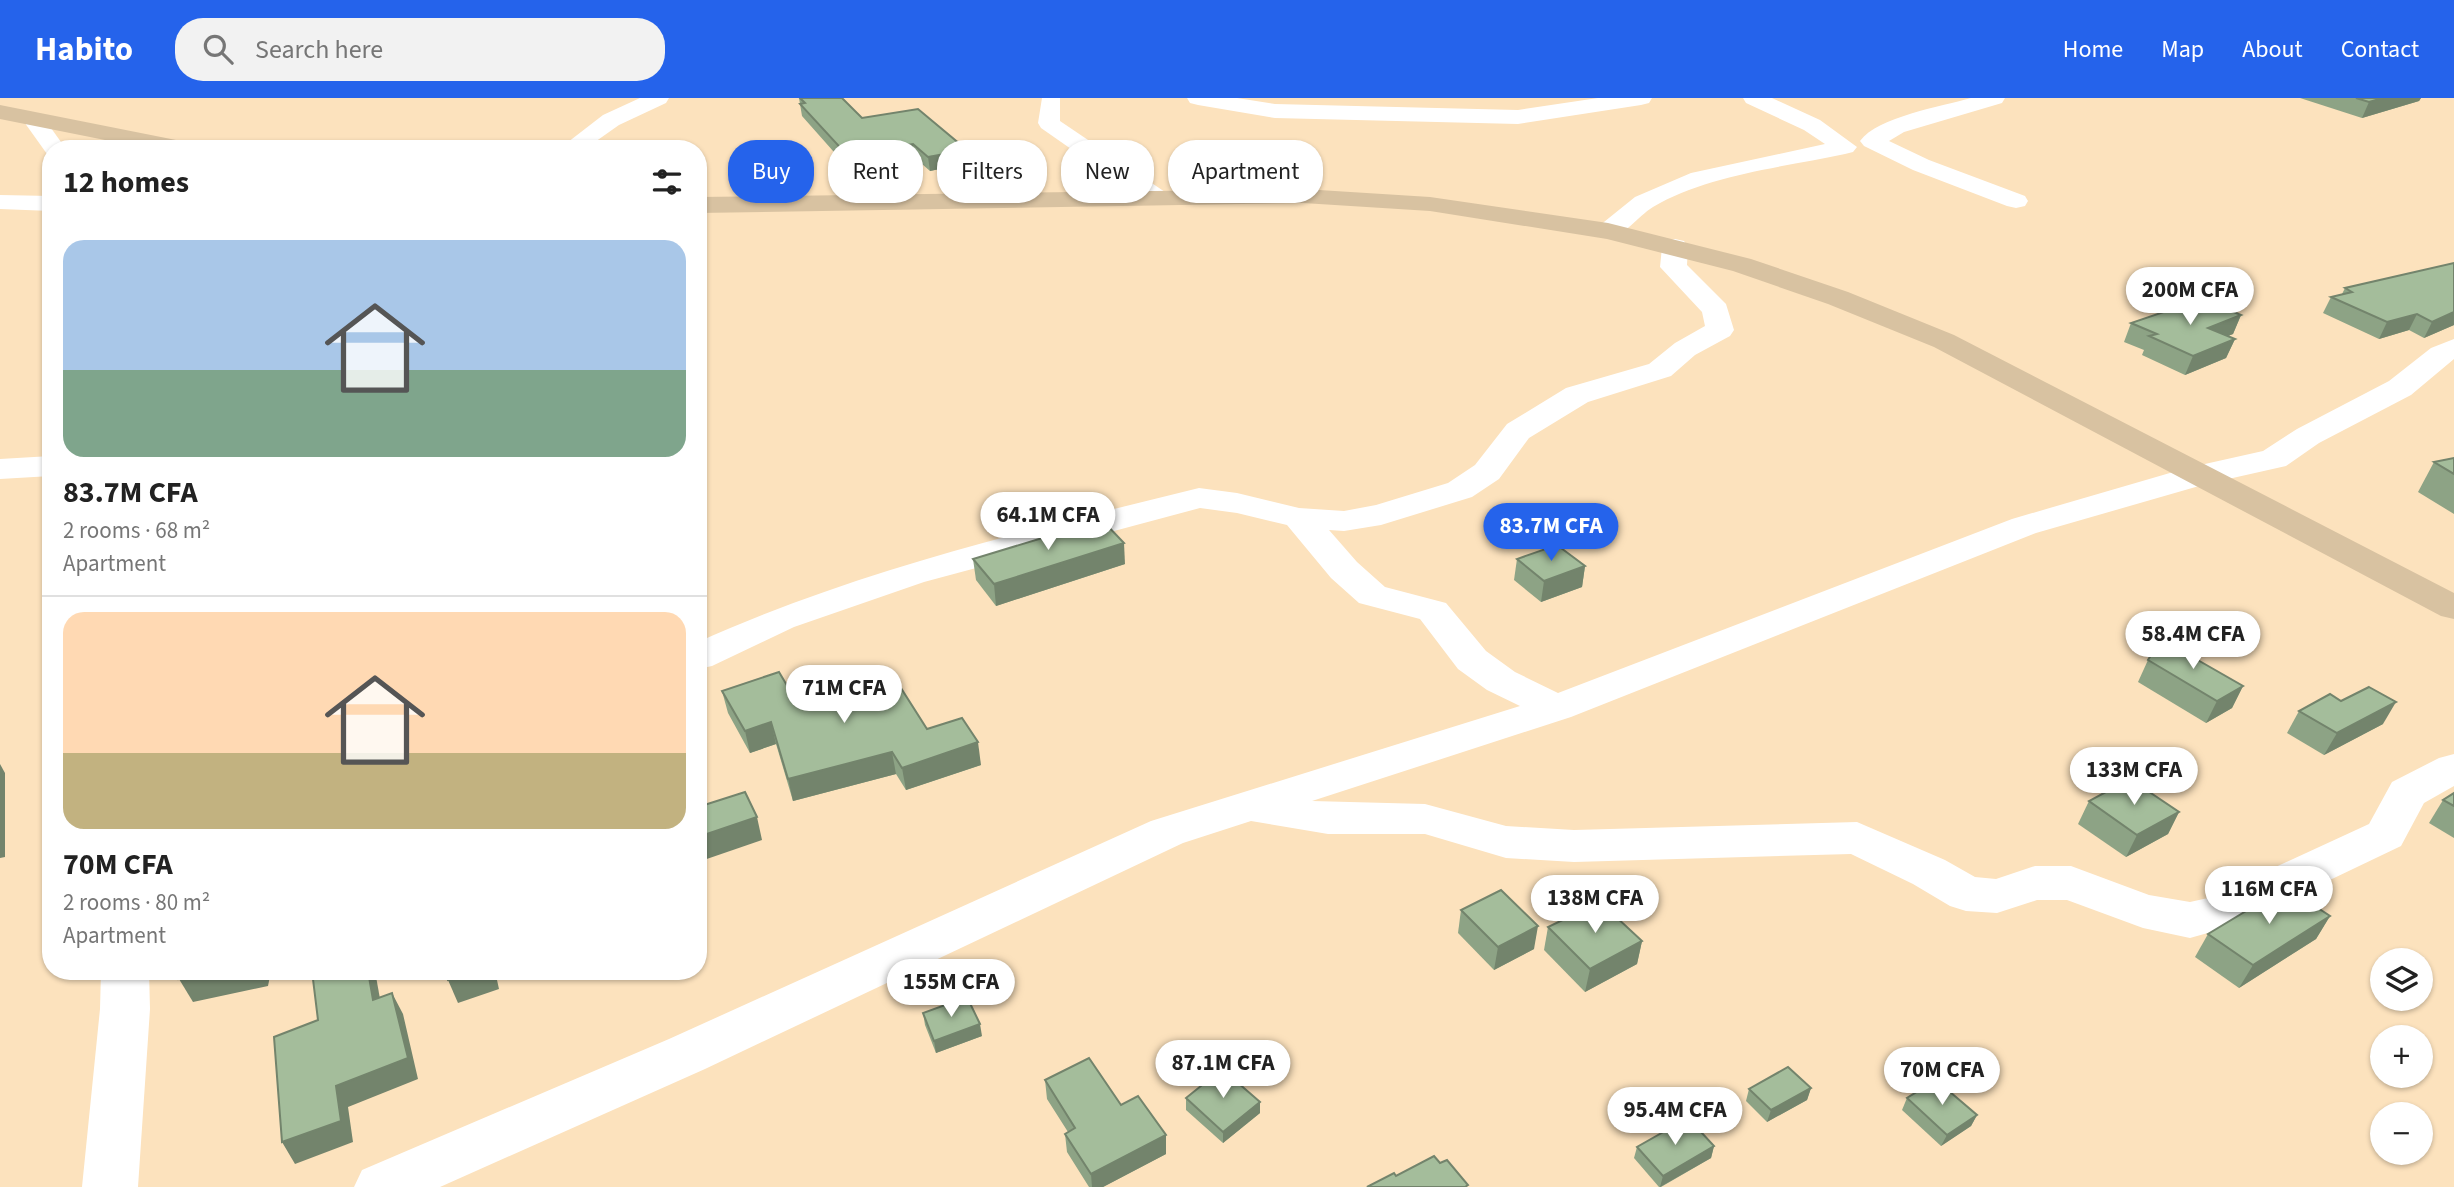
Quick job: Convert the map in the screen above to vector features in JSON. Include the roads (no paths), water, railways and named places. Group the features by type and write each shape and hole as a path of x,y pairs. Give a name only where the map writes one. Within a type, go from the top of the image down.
{"main road":[{"path":"0,112 139,140"},
{"path":"707,205 1303,196 1457,208 1608,231 1742,265 1838,298 1944,341 2454,608"}],"street":[{"path":"583,140 611,120 659,98"},
{"path":"1198,98 1275,111 1518,117 1641,98"},
{"path":"1754,98 1812,125 1844,146"},
{"path":"1608,231 1644,202 1663,191 1700,178 1872,141 1896,127 1991,98"},
{"path":"1052,99 1049,123 1156,197"},
{"path":"33,120 48,140"},
{"path":"1872,141 1921,165 2016,201"},
{"path":"0,202 42,204"},
{"path":"707,653 781,619 911,574 1199,498 1237,503 1299,518 1344,521 1369,517 1460,490 1487,472 1518,431 1577,395 1660,370 1685,349 1720,330 1717,310 1673,267 1675,247"},
{"path":"382,1187 687,1054 1167,832 1557,708 2024,526 2199,475 2274,459 2308,436 2400,388 2441,354 2454,348"},
{"path":"0,469 42,467"},
{"path":"1299,518 1344,570 1372,595 1433,611 1472,660 1501,681 1557,708"},
{"path":"1252,807 1328,819 1425,819 1506,842 1574,846 1857,838 1929,872 1966,894 1997,896 2035,883 2071,883 2143,911 2190,920 2219,914 2385,835 2407,793 2454,768"},
{"path":"110,1187 125,980"}]}
